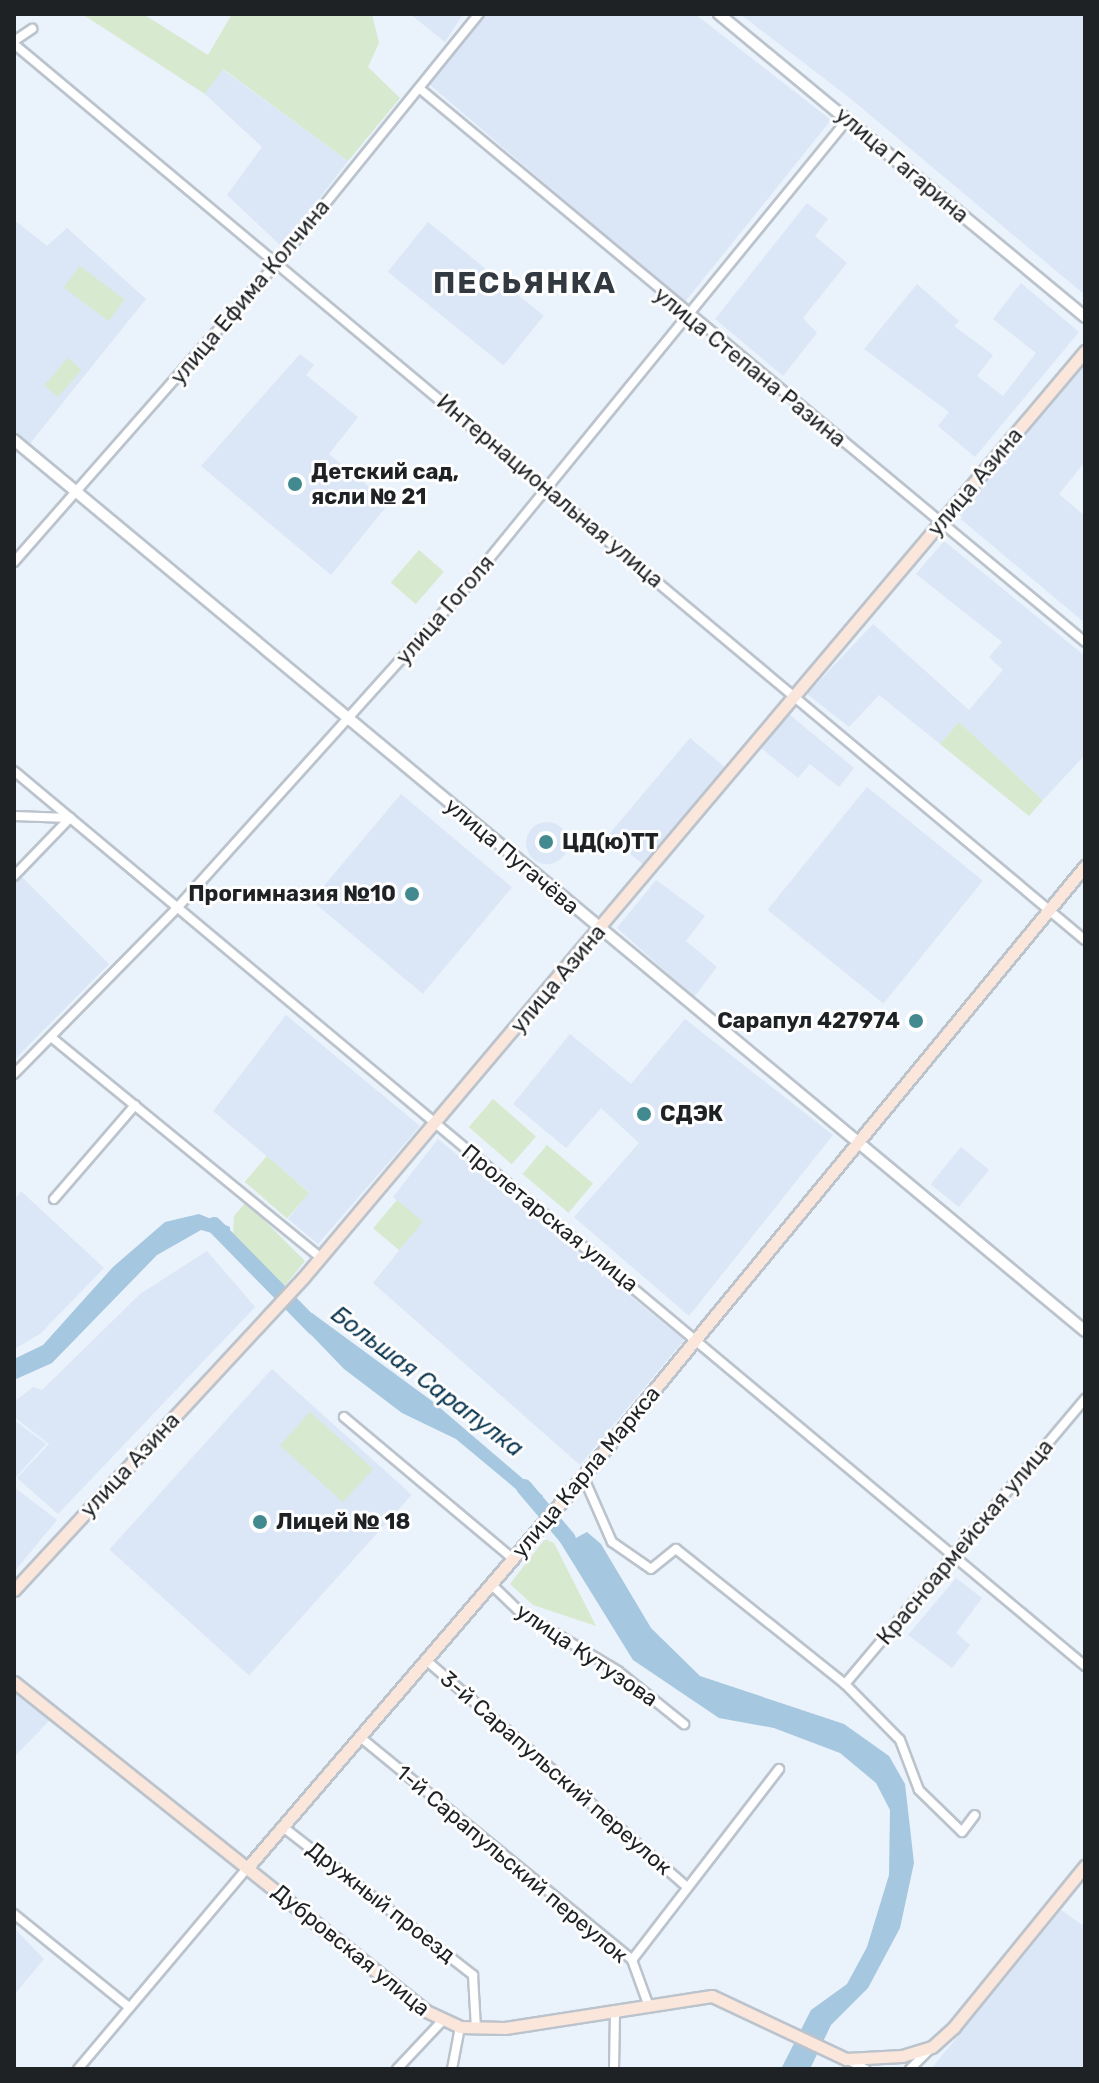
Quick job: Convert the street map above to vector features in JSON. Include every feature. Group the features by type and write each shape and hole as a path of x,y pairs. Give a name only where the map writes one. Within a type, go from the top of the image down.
{"main road":[{"name":"улица Азина","path":"14,1590 303,1278 600,930 1085,351"},
{"name":"улица Карла Маркса","path":"248,1867 579,1481 1085,866"},
{"name":"Дубровская улица","path":"14,1682 442,2021 476,2028 712,1996 777,2023 842,2056"},
{"path":"842,2056 885,2060 932,2047 1085,1866"}],"street":[{"name":"улица Ефима Колчина","path":"14,562 79,494 278,262 479,14"},
{"name":"улица Гагарина","path":"719,14 1085,317"},
{"path":"14,43 32,29"},
{"name":"Интернациональная улица","path":"14,43 1085,940"},
{"name":"улица Степана Разина","path":"419,88 688,317 1085,642"},
{"name":"улица Гоголя","path":"14,1074 177,908 349,720 550,490 847,120"},
{"name":"улица Пугачёва","path":"14,440 857,1146 1085,1331"},
{"name":"Пролетарская улица","path":"14,771 697,1338 1085,1666"},
{"path":"14,816 70,818"},
{"path":"14,876 70,818"},
{"path":"51,1037 320,1257"},
{"path":"54,1199 135,1105"},
{"name":"Красноармейская улица","path":"845,1684 957,1556 1085,1399"},
{"path":"344,1417 513,1559"},
{"path":"579,1481 612,1542 651,1569 676,1549 845,1684 900,1740 919,1790 962,1832 975,1815"},
{"name":"улица Кутузова","path":"491,1584 521,1613 618,1671 684,1724"},
{"name":"3-й Сарапульский переулок","path":"426,1660 686,1886"},
{"name":"1-й Сарапульский переулок","path":"360,1737 632,1960 648,2004"},
{"path":"632,1960 779,1769"},
{"name":"Дружный проезд","path":"283,1827 473,1975 476,2028"},
{"name":"улица Карла Маркса","path":"78,2069 248,1867"},
{"path":"14,1914 129,2007"},
{"path":"614,2069 615,2010"},
{"path":"397,2069 442,2021"},
{"path":"452,2069 460,2027"},
{"path":"910,2069 932,2047"},
{"path":"842,2056 865,2069"}],"shaded area":[{"path":"410,14 463,14 445,42"},
{"path":"484,14 695,14 831,120 684,303 429,84"},
{"path":"740,14 1085,14 1085,295 851,99"},
{"path":"222,69 348,161 282,247 227,195 262,147 205,94"},
{"path":"807,203 828,219 815,236 847,263 803,318 817,333 783,376 715,319"},
{"path":"14,220 47,246 67,228 146,299 28,446 14,434"},
{"path":"428,222 544,316 504,366 388,272"},
{"path":"1021,283 1079,332 975,457 938,426 949,412 864,349 917,284 959,321 954,326 993,355 977,376 1003,396 1036,353 993,319"},
{"name":"Детский сад, ясли № 21","path":"300,354 314,365 306,375 358,417 329,454 389,503 331,575 201,466"},
{"path":"1085,361 1085,462 1059,494 1085,516 1085,623 957,516"},
{"path":"944,541 1085,656 1085,755 1043,800 959,722 940,744 879,695 849,727 807,694 873,624 969,710 1003,670 989,657 1002,642 916,574"},
{"path":"789,714 854,768 839,787 810,764 798,778 761,748"},
{"path":"690,738 724,767 643,864 608,835"},
{"path":"867,787 983,881 883,1004 768,910"},
{"name":"Прогимназия №10","path":"401,794 512,887 423,994 312,900"},
{"name":"ЦД(ю)ТТ","path":"547,822 562,828 568,843 562,858 547,864 532,858 526,843 532,828"},
{"path":"21,876 109,964 14,1060 14,883"},
{"path":"656,880 705,916 686,941 717,967 694,997 617,928"},
{"path":"286,1015 420,1126 318,1244 288,1219 309,1192 213,1111"},
{"path":"685,1019 833,1135 689,1316 574,1217 639,1143 601,1108 566,1148 513,1104 570,1034 631,1084"},
{"path":"438,1139 684,1340 580,1465 373,1283 422,1222 393,1197"},
{"path":"961,1147 989,1170 959,1207 931,1184"},
{"path":"21,1191 104,1268 40,1334 14,1349 14,1200"},
{"path":"207,1251 255,1307 58,1514 17,1478 49,1444 14,1417 14,1402 33,1387 42,1390 140,1294"},
{"name":"Лицей № 18","path":"272,1369 412,1495 249,1675 109,1550"},
{"path":"14,1420 46,1444 14,1479"},
{"path":"14,1487 57,1520 14,1572"},
{"path":"956,1578 982,1598 956,1633 970,1645 952,1668 908,1635"},
{"path":"14,1690 51,1719 14,1757"},
{"path":"1061,1910 1085,1927 1083,2069 931,2069"},
{"path":"14,1928 44,1959 14,1995"}],"green space":[{"path":"82,14 143,14 208,55 232,14 372,14 379,43 368,67 400,98 348,161 223,69 205,94"},
{"path":"80,266 125,300 108,321 64,288"},
{"path":"68,358 82,370 58,397 44,385"},
{"path":"419,550 444,572 416,604 391,582"},
{"path":"959,722 1043,800 1029,816 940,744"},
{"path":"493,1099 536,1136 512,1164 469,1127"},
{"path":"547,1145 593,1184 569,1213 523,1174"},
{"path":"267,1156 309,1193 287,1218 245,1182"},
{"path":"397,1200 423,1222 399,1250 373,1228"},
{"path":"246,1202 305,1261 282,1289 233,1240 234,1216"},
{"path":"310,1412 373,1469 343,1502 280,1445"},
{"path":"545,1539 554,1543 596,1626 533,1605 510,1584"}],"water":[{"path":"199,1214 230,1227 230,1238 201,1230 157,1255 52,1363 14,1380 14,1359 43,1345 113,1267 165,1222"},
{"path":"312,1313 432,1401 543,1496 535,1505 456,1439 402,1413 344,1369 293,1316"},
{"path":"557,1523 574,1539 587,1532 601,1544 651,1628 700,1676 844,1724 889,1756 905,1784 914,1863 900,1928 868,1988 831,2025 810,2069 781,2069 811,2010 847,1984 867,1947 889,1875 890,1810 876,1783 840,1753 774,1728 719,1718 633,1660 552,1529"}],"waterway":[{"name":"Большая Сарапулка","path":"214,1225 315,1328"},
{"name":"Большая Сарапулка","path":"524,1487 568,1539"}],"place":[{"name":"Детский сад, ясли № 21","path":"295,484"},
{"name":"ЦД(ю)ТТ","path":"546,842"},
{"name":"Прогимназия №10","path":"412,894"},
{"name":"Сарапул 427974","path":"916,1021"},
{"name":"СДЭК","path":"644,1114"},
{"name":"Лицей № 18","path":"260,1522"}],"district":[{"name":"ПЕСЬЯНКА","path":"525,283"}]}
